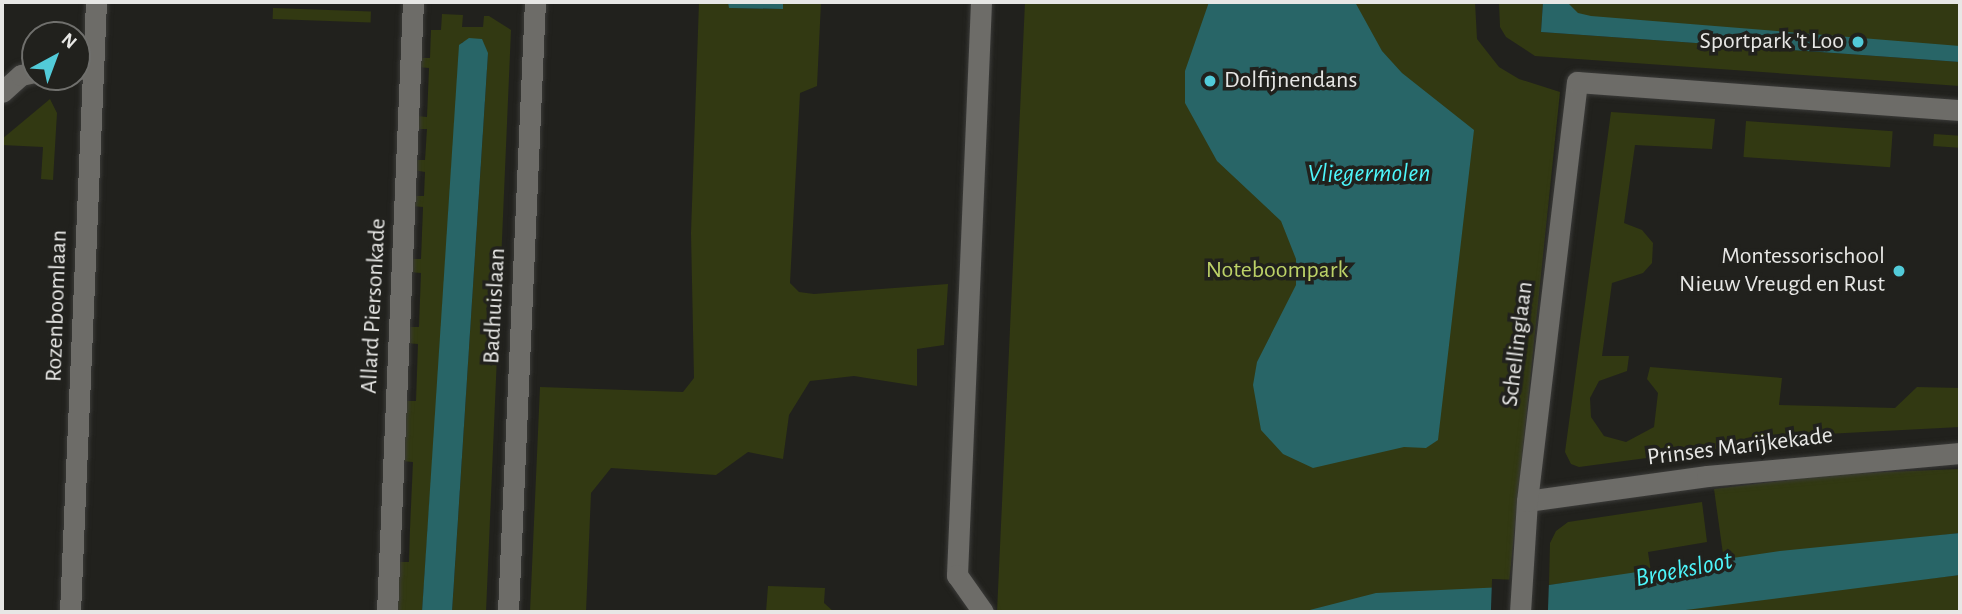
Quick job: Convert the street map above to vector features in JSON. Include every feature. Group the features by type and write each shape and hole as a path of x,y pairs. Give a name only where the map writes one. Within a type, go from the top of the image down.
{"street":[{"name":"Rozenboomlaan","path":"91,32 96,2"},
{"name":"Allard Piersonkade","path":"387,612 413,2"},
{"name":"Badhuislaan","path":"508,612 535,2"},
{"path":"981,2 957,575 983,612"},
{"path":"2,92 21,75"},
{"name":"Schellinglaan","path":"1520,612 1527,501 1577,82 1960,110"},
{"name":"Rozenboomlaan","path":"71,612 84,91"},
{"name":"Prinses Marijkekade","path":"1527,501 1732,473 1960,453"}],"green space":[{"path":"699,2 728,2 730,8 782,9 783,2 821,2 817,86 800,93 790,283 799,292 814,294 948,284 944,345 917,349 917,386 854,376 810,381 789,415 783,459 748,452 716,475 611,468 591,493 586,612 530,612 540,387 683,392 694,378 691,233"},
{"name":"Noteboompark","path":"1025,2 1475,2 1477,39 1499,67 1519,79 1560,92 1508,593 1344,612 997,612"},
{"path":"1499,2 1543,2 1541,32 1960,62 1960,86 1535,56 1506,37 1500,27"},
{"name":"Sportpark 't Loo","path":"1555,2 1960,2 1960,56 1553,29"},
{"path":"273,8 371,11 371,22 273,19"},
{"path":"442,14 463,15 462,27 483,27 484,16 489,16 511,30 486,612 452,612 488,53 462,42 422,612 394,612 396,562 409,562 413,462 401,461 404,401 416,401 418,344 406,343 407,327 419,327 421,273 409,272 409,259 421,259 423,207 412,206 412,196 424,196 425,172 414,170 414,160 425,160 427,129 415,129 416,116 427,117 429,68 418,67 419,58 430,58 431,30 441,30"},
{"path":"50,99 57,113 53,180 41,179 43,147 2,145 2,139"},
{"path":"1611,112 1715,119 1712,149 1635,145 1624,223 1642,230 1653,243 1652,263 1643,273 1612,283 1602,356 1629,356 1627,371 1599,381 1590,398 1591,417 1604,436 1626,442 1654,427 1658,393 1647,379 1650,367 1782,378 1779,405 1895,408 1917,387 1960,388 1960,427 1826,434 1579,467 1571,464 1565,452"},
{"path":"1746,121 1893,131 1890,167 1743,157"},
{"path":"1934,134 1960,136 1959,148 1933,146"},
{"path":"1960,469 1960,533 1724,561 1714,489 1836,474"},
{"path":"1702,502 1707,542 1648,552 1651,572 1549,585 1550,543 1556,531 1568,522"},
{"path":"1960,575 1960,612 1670,612 1744,600"},
{"path":"768,586 825,588 824,603 834,612 766,612"}],"water":[{"path":"728,2 783,2 783,9 729,8"},
{"name":"Vliegermolen","path":"1209,2 1355,2 1382,51 1402,73 1474,130 1438,440 1426,448 1404,447 1313,468 1283,454 1261,430 1253,385 1257,362 1296,285 1296,259 1281,221 1217,161 1185,103 1185,71"},
{"path":"1543,2 1567,2 1578,13 1591,16 1960,46 1960,62 1541,32"},
{"path":"469,38 482,39 488,53 452,612 422,612 459,45"},
{"name":"Broeksloot","path":"1960,533 1960,575 1670,612 1302,612 1376,593 1549,585 1780,551"}],"pier":[{"path":"1492,579 1549,581 1548,612 1491,610"}],"place":[{"name":"Sportpark 't Loo","path":"1858,42"},
{"name":"Dolfijnendans","path":"1210,81"},
{"name":"Montessorischool Nieuw Vreugd en Rust","path":"1899,271"}]}
